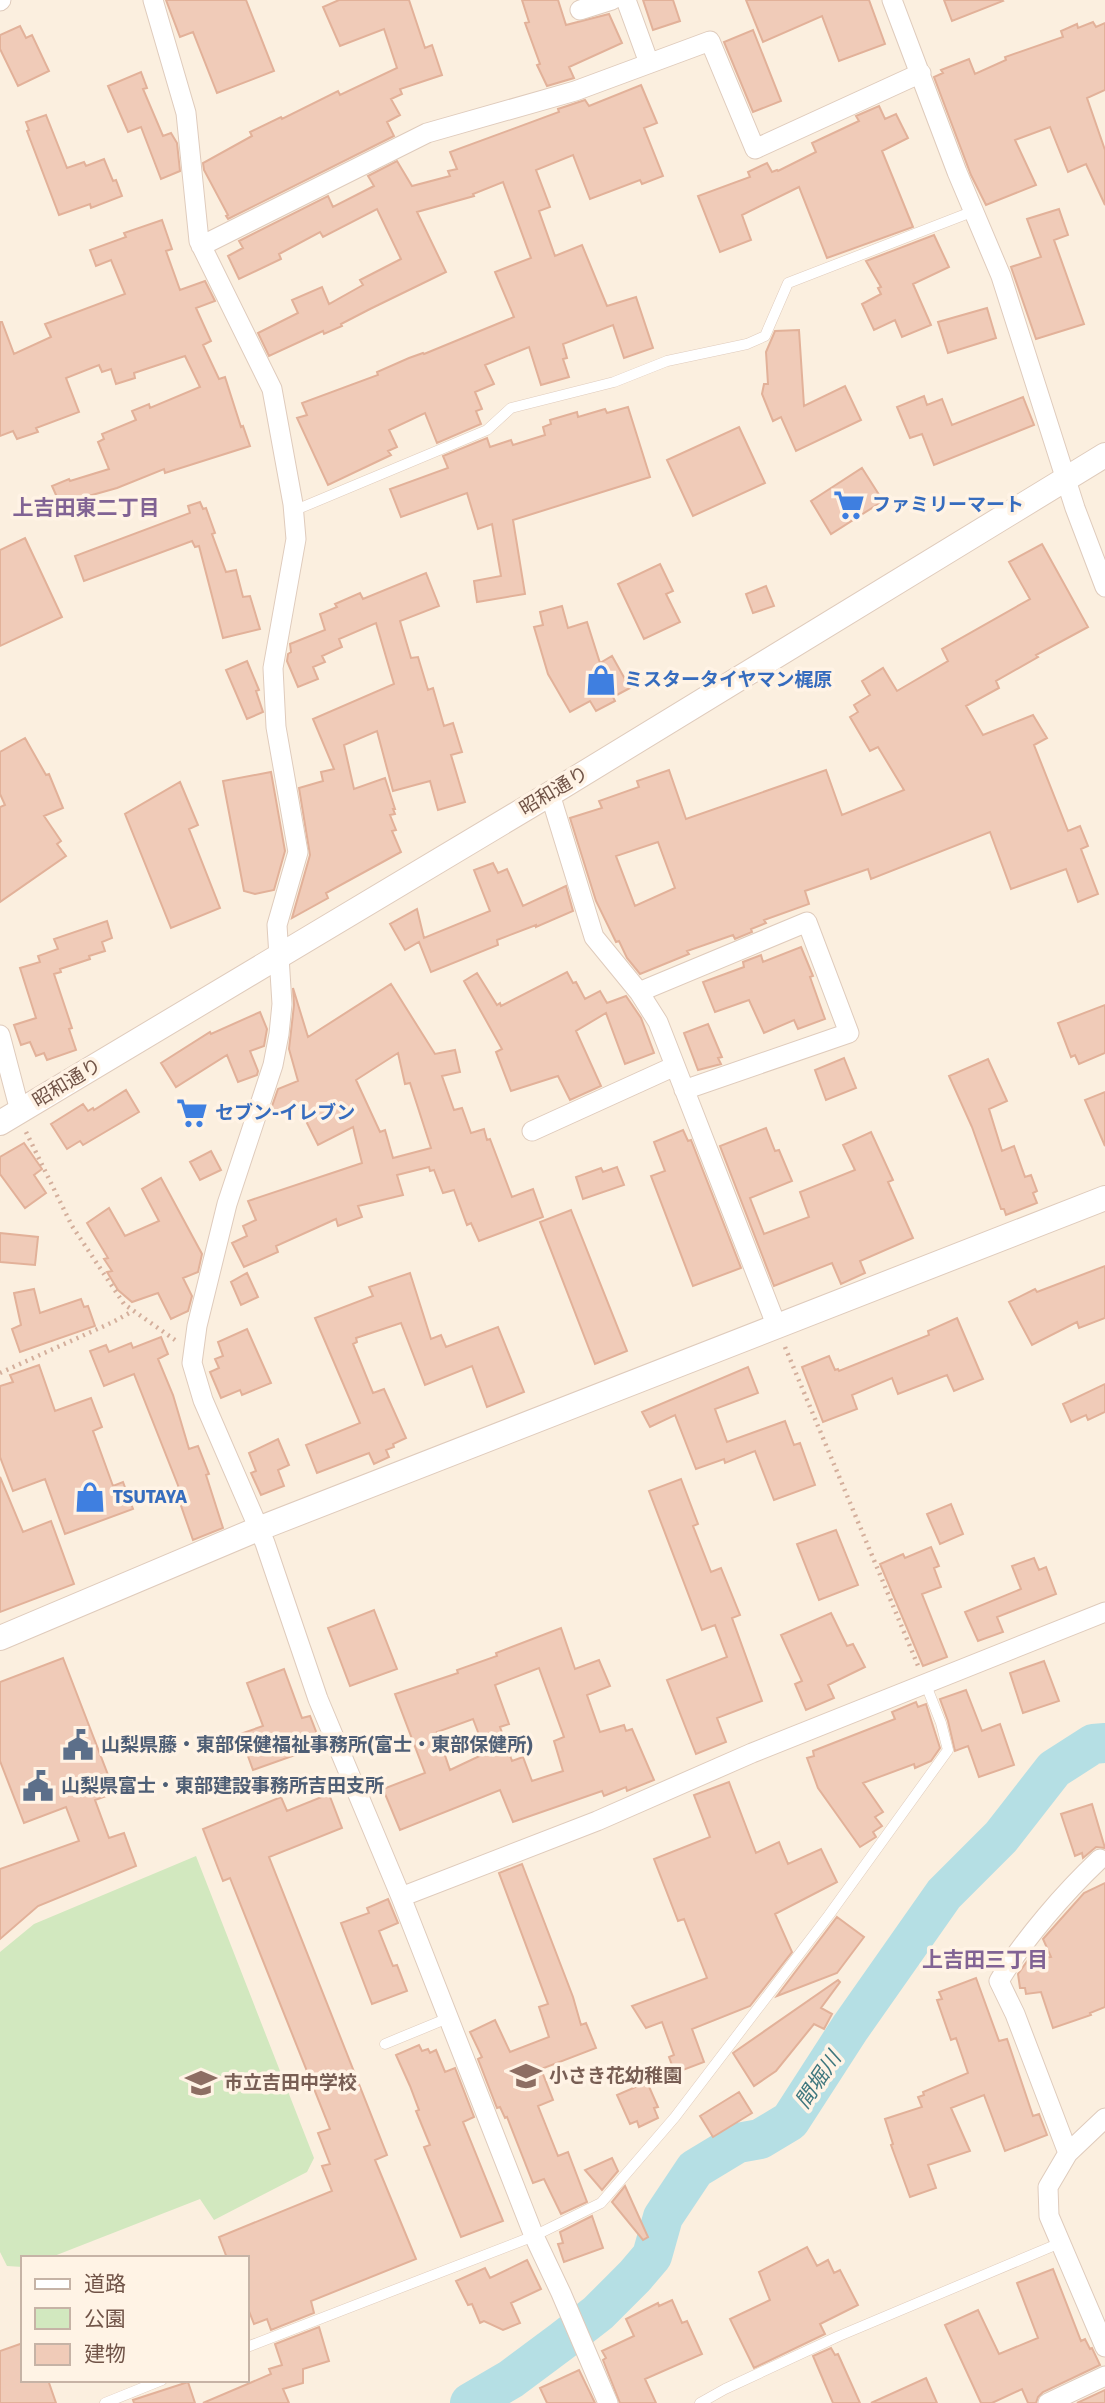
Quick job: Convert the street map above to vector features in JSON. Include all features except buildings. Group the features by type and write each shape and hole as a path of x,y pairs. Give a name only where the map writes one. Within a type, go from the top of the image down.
{"street":[{"path":"153,0 186,113 201,246 272,389 293,504 296,539 273,668 276,727 298,852 278,925 282,1004 273,1065 227,1203 197,1326 192,1363 202,1400 258,1529 317,1699 401,1898 534,2236 608,2403"},
{"path":"580,10 612,0"},
{"path":"626,0 649,63"},
{"path":"892,0 1017,324 1075,509 1105,587"},
{"path":"201,246 427,133 575,91 709,41 755,149 921,73"},
{"name":"昭和通り","path":"10,1117 550,794 1105,455"},
{"path":"550,794 594,937 639,992 658,1022 777,1328"},
{"path":"639,992 807,922 849,1033 684,1090"},
{"path":"0,1035 10,1117"},
{"path":"532,1131 674,1066"},
{"path":"0,1637 258,1529 1105,1198"},
{"path":"401,1898 597,1821 752,1753 1105,1612"},
{"path":"1068,2153 1015,2014 999,1981 1020,1949 1082,1876 1100,1860"},
{"path":"1105,2118 1068,2153 1048,2187 1049,2216 1105,2347"},
{"path":"1048,2403 1105,2376"}],"lane":[{"path":"292,511 487,430 510,408 614,382 667,361 747,344 765,335 788,283 974,211"},
{"path":"248,2347 534,2236 601,2203 675,2118 830,1915 948,1750 926,1685"},
{"path":"385,2044 448,2018"},
{"path":"700,2403 839,2336 1060,2243"},
{"path":"105,2403 157,2382"}],"path":[{"path":"10,1117 28,1140 72,1226 124,1304 194,1351"},
{"path":"0,1373 133,1311"},
{"path":"777,1328 926,1685"}],"green space":[{"path":"196,1856 314,2158 307,2172 214,2220 200,2199 54,2256 21,2256 21,2267 7,2266 0,2252 0,1952 34,1924"}],"waterway":[{"name":"間堀川","path":"470,2403 511,2379 562,2341 598,2313 635,2276 652,2256 663,2217 695,2169 738,2143 760,2139 790,2121 850,2028 944,1894 1001,1837 1054,1769 1093,1744 1105,1743"}],"place":[{"name":"ファミリーマート","path":"849,505"},
{"name":"ミスタータイヤマン梶原","path":"601,680"},
{"name":"セブン-イレブン","path":"192,1113"},
{"name":"TSUTAYA","path":"90,1497"},
{"name":"山梨県藤・東部保健福祉事務所(富士・東部保健所)","path":"78,1745"},
{"name":"山梨県富士・東部建設事務所吉田支所","path":"38,1786"},
{"name":"小さき花幼稚園","path":"526,2076"},
{"name":"市立吉田中学校","path":"201,2083"}],"district":[{"name":"上吉田東二丁目","path":"86,508"},
{"name":"上吉田三丁目","path":"985,1960"}]}
